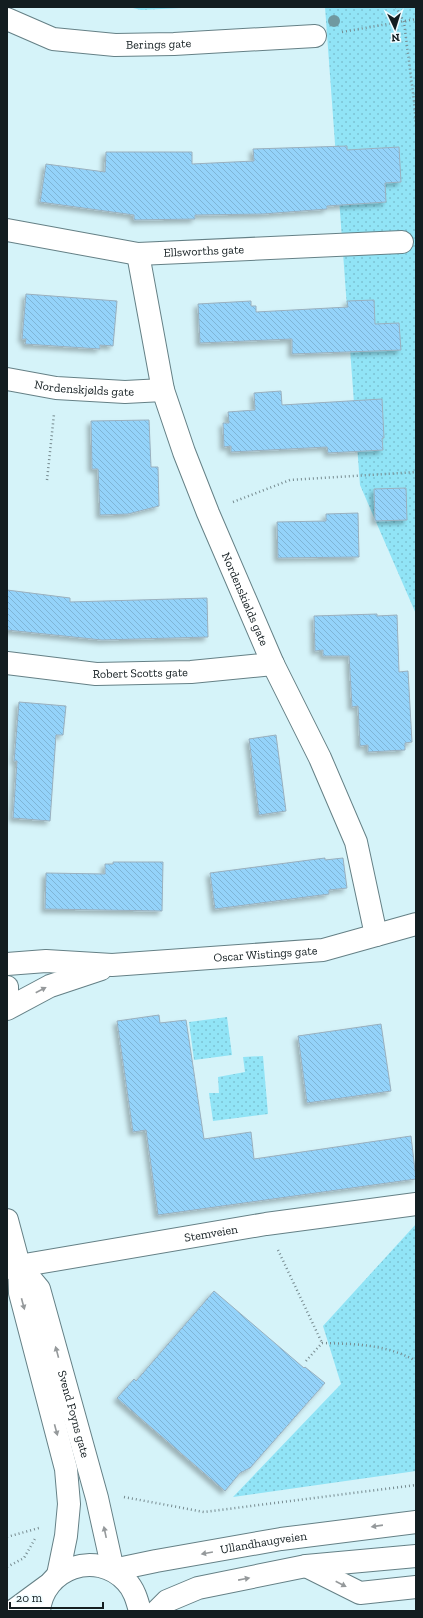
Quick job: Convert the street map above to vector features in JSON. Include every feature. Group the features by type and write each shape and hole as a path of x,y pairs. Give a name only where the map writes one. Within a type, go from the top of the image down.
{"street":[{"name":"Berings gate","path":"7,19 53,39 115,45 174,44 314,36"},
{"name":"Ellsworths gate","path":"7,230 138,254 402,242"},
{"name":"Nordenskiølds gate","path":"138,254 163,390 184,452 208,513 273,664 320,758 356,842 376,935"},
{"name":"Nordenskjølds gate","path":"7,378 56,388 124,392 163,390"},
{"name":"Robert Scotts gate","path":"7,663 96,674 190,672 273,664"},
{"name":"Oscar Wistings gate","path":"7,964 46,961 112,966 323,950 416,924"},
{"name":"Oscar Wistings gate","path":"7,1009 50,986 112,966"},
{"path":"7,986 7,1000"},
{"name":"Stemveien","path":"13,1267 266,1224 416,1204"},
{"name":"Svend Foyns gate","path":"7,1220 13,1267 66,1469 69,1504 66,1536 53,1580 40,1601 39,1611"},
{"name":"Svend Foyns gate","path":"13,1267 39,1289 97,1498 113,1570"},
{"name":"Ullandhaugveien","path":"113,1570 281,1539 416,1522"},
{"path":"157,1611 167,1601 198,1588 306,1566 416,1556"},
{"path":"14,1611 53,1580 74,1567 92,1564 113,1570 126,1581 136,1594 140,1611"},
{"path":"306,1566 360,1593 416,1587"}],"path":[{"path":"396,7 404,22 416,126"},
{"path":"314,36 416,19"},
{"path":"47,480 56,388"},
{"path":"208,513 242,498 290,480 416,472"},
{"path":"266,1224 322,1343"},
{"path":"306,1361 322,1343 361,1344 401,1352 416,1361"},
{"path":"122,1496 204,1512 416,1485"},
{"path":"7,1537 42,1527 24,1558 7,1567"}],"shaded area":[{"path":"129,7 202,7 141,10"},
{"path":"325,7 416,7 416,614 360,485"},
{"path":"227,1017 232,1055 194,1060 189,1022"},
{"path":"263,1056 268,1114 213,1121 209,1093 219,1093 218,1077 245,1072 243,1057"},
{"path":"416,1224 416,1471 233,1497 341,1384 323,1326"}],"building":[{"path":"347,146 347,150 399,147 401,182 385,183 386,202 327,206 327,209 263,214 195,215 195,219 134,220 134,215 40,202 46,164 105,172 106,152 192,152 192,164 254,161 253,149"},
{"path":"26,294 117,301 113,346 100,345 100,349 25,344 26,339 22,339"},
{"path":"374,300 375,324 399,323 401,350 292,354 292,339 200,343 198,304 251,301 251,306 256,306 256,312 348,307 347,301"},
{"path":"281,391 282,405 382,399 384,438 382,438 383,450 328,453 327,447 231,452 231,446 224,447 223,423 229,423 228,412 255,410 254,393"},
{"path":"149,420 151,467 158,467 159,506 128,514 100,515 98,469 92,469 91,421"},
{"path":"406,488 407,520 375,521 374,489"},
{"path":"358,513 359,557 278,558 277,522 326,521 326,514"},
{"path":"7,590 70,598 70,602 207,598 208,637 102,640 7,630"},
{"path":"377,614 377,616 397,615 399,672 408,671 412,742 405,743 405,750 368,752 368,745 360,746 358,706 352,707 349,656 323,656 323,650 315,651 314,616"},
{"path":"19,702 66,706 63,735 56,735 50,821 13,818 17,761 14,761"},
{"path":"276,735 286,811 259,815 249,739"},
{"path":"325,858 325,860 343,858 347,888 329,890 329,894 215,909 210,873"},
{"path":"113,862 163,862 162,911 45,909 46,873 105,874 105,864 113,864"},
{"path":"159,1015 160,1023 186,1020 204,1139 251,1132 254,1159 411,1136 416,1179 158,1215 146,1130 133,1132 117,1021"},
{"path":"381,1024 391,1091 307,1103 298,1036"},
{"path":"214,1291 304,1368 305,1367 325,1383 250,1468 240,1473 225,1491 117,1398 134,1379 136,1381"}]}
